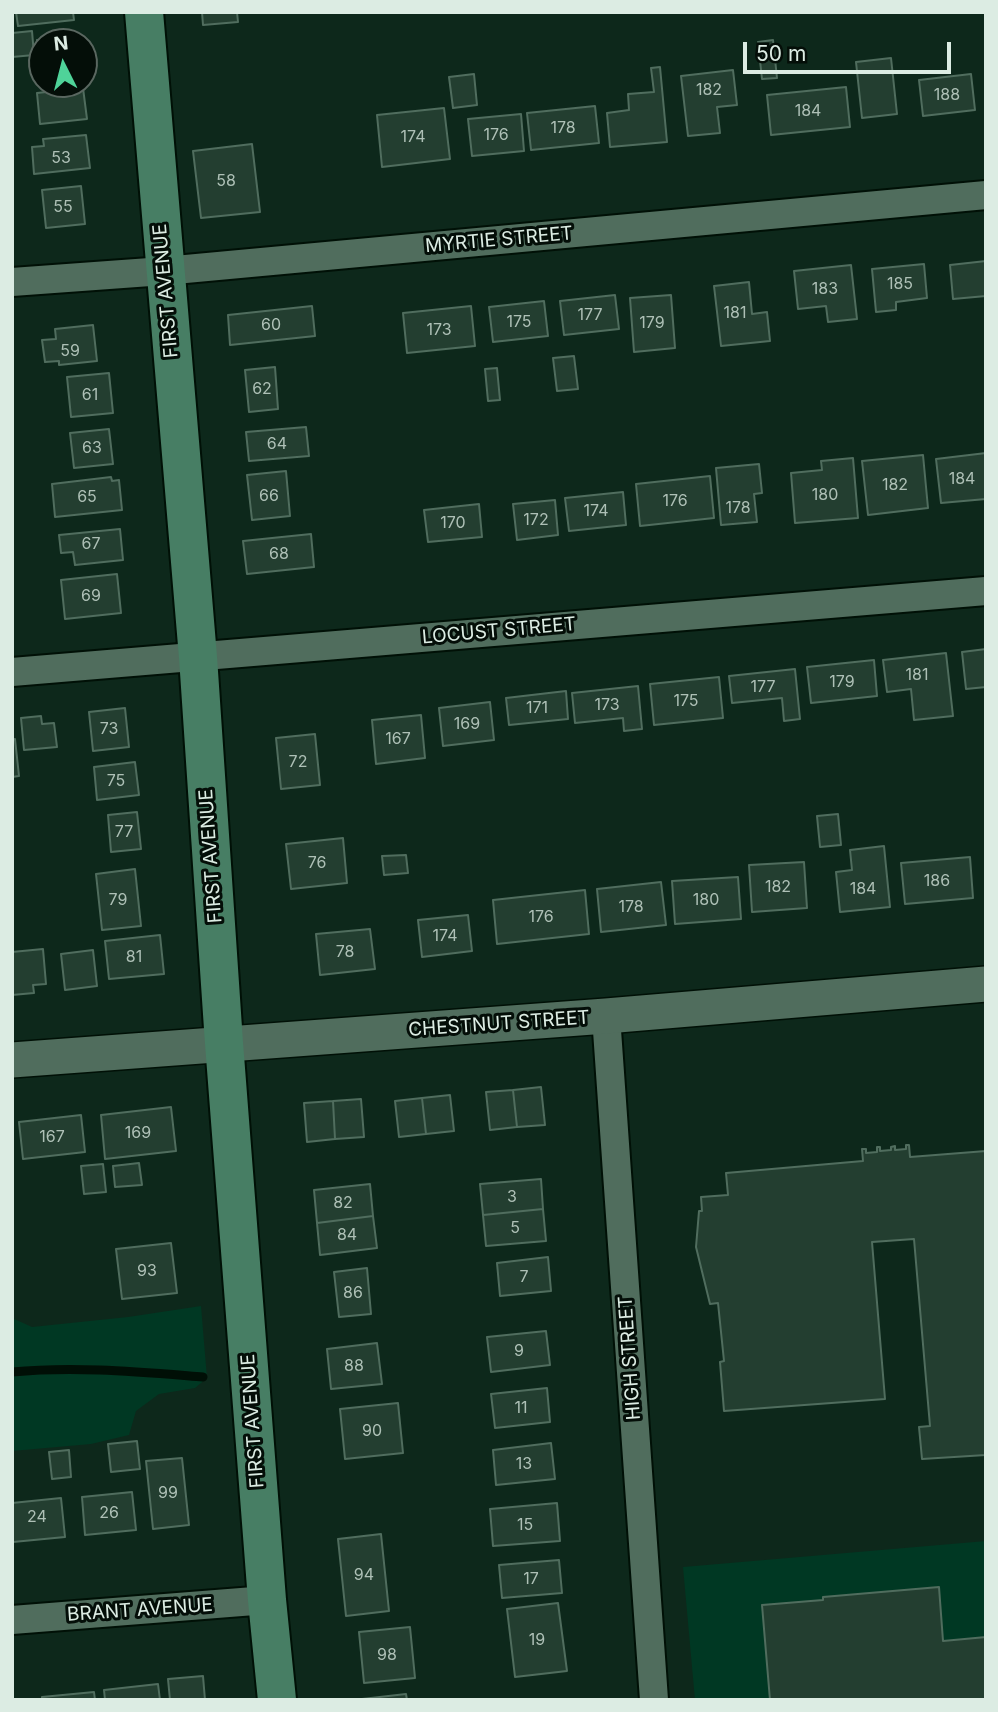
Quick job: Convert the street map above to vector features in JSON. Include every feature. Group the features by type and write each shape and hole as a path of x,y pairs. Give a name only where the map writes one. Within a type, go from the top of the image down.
{"main road":[{"name":"FIRST AVENUE","path":"144,12 198,657 224,1043 277,1700"}],"street":[{"name":"MYRTIE STREET","path":"12,282 164,271 986,195"},
{"name":"LOCUST STREET","path":"12,671 986,591"},
{"name":"CHESTNUT STREET","path":"12,1060 606,1016 986,984"},
{"name":"HIGH STREET","path":"606,1016 654,1700"},
{"name":"BRANT AVENUE","path":"12,1620 267,1600"}],"green space":[{"path":"201,1306 207,1378 195,1388 159,1394 136,1411 129,1435 91,1444 12,1451 12,1318 32,1327"},
{"path":"986,1541 986,1700 695,1700 683,1567"}],"building":[{"path":"16,12 73,12 74,20 18,26"},
{"path":"202,12 237,12 238,22 203,25"},
{"path":"28,31 28,56 12,57 12,33"},
{"path":"773,40 777,78 762,79 758,42"},
{"path":"891,58 897,114 862,118 856,62"},
{"path":"660,67 667,142 610,147 607,113 629,110 628,94 654,92 651,68"},
{"path":"733,70 737,105 717,107 720,133 688,136 681,76"},
{"path":"474,74 477,105 453,108 449,77"},
{"path":"971,74 975,110 923,116 919,80"},
{"path":"846,87 850,127 771,135 767,95"},
{"path":"37,98 84,98 87,119 40,124"},
{"path":"595,106 599,143 531,150 527,113"},
{"path":"444,108 450,159 382,167 377,115"},
{"path":"521,114 524,151 472,156 468,119"},
{"path":"86,135 90,168 34,174 32,147 44,146 43,139"},
{"path":"252,144 260,212 201,218 193,151"},
{"path":"81,186 85,224 46,228 42,190"},
{"path":"986,261 986,296 953,299 950,265"},
{"path":"924,264 927,298 896,302 896,310 876,312 872,269"},
{"path":"851,265 857,319 828,322 826,306 798,309 794,271"},
{"path":"749,282 752,314 767,312 770,341 721,346 714,286"},
{"path":"615,295 619,329 564,335 560,301"},
{"path":"671,295 675,348 634,352 630,298"},
{"path":"544,301 548,336 493,342 489,307"},
{"path":"312,306 315,336 230,345 228,315"},
{"path":"471,306 475,346 407,353 403,313"},
{"path":"93,325 97,361 59,365 59,361 45,362 42,340 56,339 55,329"},
{"path":"574,356 578,389 557,391 553,358"},
{"path":"275,367 278,409 249,412 245,370"},
{"path":"497,368 500,400 488,401 485,369"},
{"path":"109,373 113,413 71,417 67,377"},
{"path":"306,427 309,456 249,461 246,432"},
{"path":"109,429 113,464 74,468 70,433"},
{"path":"986,453 986,499 941,503 936,459"},
{"path":"923,455 928,508 868,515 862,461"},
{"path":"853,458 858,518 795,523 791,473 822,470 821,461"},
{"path":"759,464 762,493 754,494 757,522 721,525 716,468"},
{"path":"286,471 290,516 252,520 247,475"},
{"path":"710,476 714,518 640,526 636,484"},
{"path":"111,477 112,481 119,480 122,510 55,517 52,484"},
{"path":"623,492 626,525 569,531 565,498"},
{"path":"555,500 558,535 517,540 513,504"},
{"path":"479,504 482,537 428,542 424,510"},
{"path":"120,529 123,560 75,565 73,552 61,553 59,535"},
{"path":"311,534 314,567 247,574 243,541"},
{"path":"117,574 121,613 65,619 61,580"},
{"path":"986,649 986,687 966,689 962,652"},
{"path":"946,653 953,716 914,720 911,689 887,692 883,660"},
{"path":"874,660 877,696 811,703 807,667"},
{"path":"795,669 800,719 784,721 782,698 732,703 729,676"},
{"path":"719,677 723,718 654,725 650,684"},
{"path":"638,686 642,729 624,731 623,718 575,723 572,693"},
{"path":"566,691 568,719 509,725 506,698"},
{"path":"490,702 494,740 443,746 439,708"},
{"path":"125,708 129,747 93,751 89,712"},
{"path":"421,715 425,758 376,764 372,720"},
{"path":"41,716 42,724 54,723 57,747 24,750 21,718"},
{"path":"315,734 320,785 281,789 276,738"},
{"path":"15,739 19,776 12,777 12,740"},
{"path":"135,762 139,795 97,800 94,767"},
{"path":"137,812 141,849 111,852 108,815"},
{"path":"838,814 841,845 820,847 817,816"},
{"path":"343,838 347,883 291,889 286,844"},
{"path":"884,846 890,907 840,912 836,872 852,870 850,850"},
{"path":"406,855 408,873 384,875 382,856"},
{"path":"970,857 973,898 905,904 901,863"},
{"path":"804,862 807,908 752,912 749,865"},
{"path":"135,869 141,926 102,930 96,874"},
{"path":"738,877 741,919 675,924 672,881"},
{"path":"661,882 666,925 601,932 597,889"},
{"path":"585,890 589,934 497,944 493,900"},
{"path":"468,915 472,951 422,957 418,920"},
{"path":"370,929 375,969 320,975 316,934"},
{"path":"160,935 164,974 109,979 105,941"},
{"path":"43,949 46,984 33,985 34,993 12,995 12,952"},
{"path":"93,950 97,986 65,990 61,954"},
{"path":"541,1087 545,1125 517,1127 513,1090"},
{"path":"513,1090 517,1127 490,1130 486,1092"},
{"path":"450,1095 454,1131 426,1134 422,1098"},
{"path":"422,1098 426,1134 399,1137 395,1101"},
{"path":"361,1099 364,1137 335,1139 333,1101"},
{"path":"333,1101 335,1139 307,1142 304,1103"},
{"path":"171,1107 176,1151 105,1159 101,1115"},
{"path":"81,1115 85,1152 23,1159 19,1122"},
{"path":"906,1145 909,1145 910,1157 986,1151 986,1455 922,1459 919,1427 930,1426 914,1239 872,1242 885,1399 724,1411 720,1362 724,1361 718,1303 710,1304 696,1247 699,1211 702,1211 701,1197 728,1195 726,1173 863,1161 862,1149 866,1149 866,1153 877,1152 877,1147 880,1147 880,1151 891,1150 891,1147 895,1146 895,1150 906,1149"},
{"path":"139,1163 142,1185 115,1187 113,1166"},
{"path":"103,1164 106,1192 84,1194 81,1166"},
{"path":"541,1179 543,1209 483,1215 480,1184"},
{"path":"370,1184 373,1216 317,1223 314,1190"},
{"path":"543,1209 546,1241 486,1246 483,1215"},
{"path":"373,1216 377,1248 320,1255 317,1223"},
{"path":"171,1243 177,1293 122,1299 116,1249"},
{"path":"548,1257 551,1291 500,1296 497,1263"},
{"path":"367,1268 371,1314 339,1317 334,1272"},
{"path":"546,1331 550,1365 491,1372 487,1337"},
{"path":"377,1343 382,1384 331,1389 327,1349"},
{"path":"547,1388 550,1422 495,1428 491,1394"},
{"path":"398,1403 403,1453 345,1459 340,1409"},
{"path":"137,1441 140,1469 111,1472 108,1444"},
{"path":"551,1443 555,1479 496,1485 493,1450"},
{"path":"69,1450 71,1477 52,1479 49,1452"},
{"path":"182,1458 189,1525 153,1529 146,1461"},
{"path":"132,1492 136,1530 85,1535 82,1497"},
{"path":"61,1498 65,1537 13,1542 12,1503"},
{"path":"557,1503 560,1541 493,1546 490,1509"},
{"path":"381,1534 389,1611 346,1616 338,1539"},
{"path":"559,1560 562,1593 502,1598 499,1565"},
{"path":"939,1587 943,1641 986,1637 986,1700 770,1700 762,1605"},
{"path":"558,1603 567,1671 515,1677 507,1609"},
{"path":"410,1627 415,1678 364,1683 359,1632"},
{"path":"203,1676 205,1700 170,1700 168,1679"},
{"path":"158,1684 160,1700 105,1700 104,1690"},
{"path":"94,1692 95,1700 42,1700 42,1697"},
{"path":"406,1694 407,1700 362,1700 362,1699"}],"waterway":[{"path":"12,1372 84,1370 203,1377"}]}
